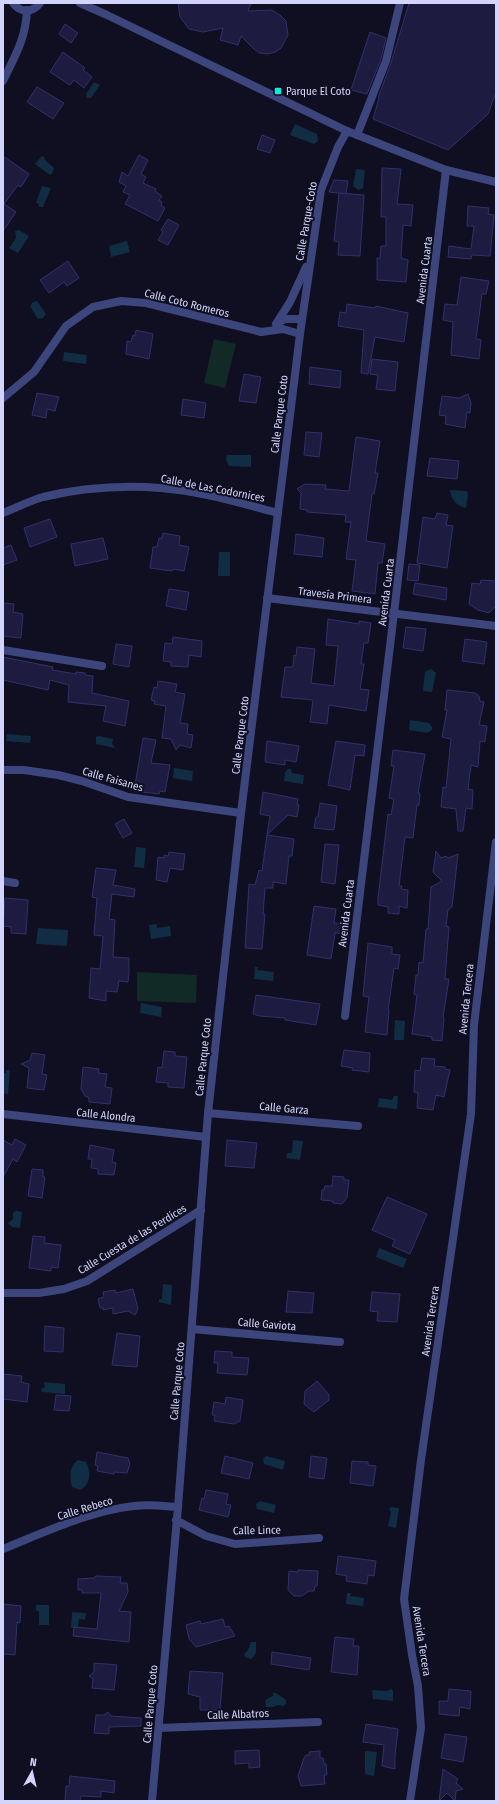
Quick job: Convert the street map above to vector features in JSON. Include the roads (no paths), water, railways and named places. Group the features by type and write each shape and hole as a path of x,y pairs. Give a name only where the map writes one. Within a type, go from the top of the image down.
{"street":[{"path":"13,3 19,9 27,10 34,9 40,3"},
{"path":"80,3 108,15 347,131 446,170 496,182"},
{"path":"357,135 386,61 400,3"},
{"path":"3,80 23,39 27,26 27,10"},
{"name":"Calle Parque-Coto","path":"302,319 321,190 338,147 347,131"},
{"name":"Avenida Cuarta","path":"344,1016 394,613 446,170"},
{"path":"276,324 290,302 310,258"},
{"name":"Calle Coto Romeros","path":"3,398 34,372 66,326 93,307 121,301 146,303 261,332"},
{"path":"261,332 284,320 302,319"},
{"name":"Calle Parque Coto","path":"152,1801 178,1507 208,1113 241,813 302,319"},
{"path":"261,332 283,329 300,334"},
{"name":"Calle de Las Codornices","path":"3,512 42,498 72,491 124,488 169,490 207,496 278,512"},
{"name":"Travesía Primera","path":"268,598 496,626"},
{"path":"3,650 102,666"},
{"name":"Calle Faisanes","path":"3,770 24,770 58,775 82,781 128,797 241,813"},
{"name":"Avenida Tercera","path":"410,1801 421,1728 418,1686 404,1599 422,1453 471,1114 474,1025 496,842"},
{"path":"3,882 15,883"},
{"name":"Calle Garza","path":"208,1113 358,1126"},
{"name":"Calle Alondra","path":"3,1114 206,1137"},
{"name":"Calle Cuesta de las Perdices","path":"3,1293 39,1293 64,1289 87,1281 201,1210"},
{"name":"Calle Gaviota","path":"192,1329 340,1342"},
{"name":"Calle Rebeco","path":"3,1548 75,1521 107,1511 135,1506 178,1507"},
{"name":"Calle Lince","path":"176,1520 206,1536 235,1544 319,1538"},
{"name":"Calle Albatros","path":"159,1728 318,1722"}],"water":[{"path":"94,82 100,85 91,98 87,98 86,94"},
{"path":"295,124 317,134 318,141 314,144 290,135"},
{"path":"42,156 54,168 52,174 50,175 35,164"},
{"path":"356,169 365,170 363,188 358,190 353,186"},
{"path":"42,186 51,188 43,207 39,207 39,204 36,203"},
{"path":"19,230 29,236 18,253 9,248 16,238 15,231"},
{"path":"127,241 130,252 111,257 109,246"},
{"path":"37,301 46,314 43,318 38,319 30,306 33,302"},
{"path":"64,352 87,355 86,364 63,361"},
{"path":"227,455 251,455 251,467 229,466 226,460"},
{"path":"450,490 467,491 468,495 466,508 459,506 455,502"},
{"path":"219,552 230,552 230,576 218,576"},
{"path":"431,669 436,673 432,692 423,691 425,672"},
{"path":"410,720 429,723 432,730 427,733 409,730"},
{"path":"7,734 31,736 30,743 6,741"},
{"path":"99,736 113,739 112,743 115,748 96,744 96,737"},
{"path":"174,768 193,771 192,781 173,778"},
{"path":"288,769 291,769 292,773 304,775 303,784 284,781 285,772"},
{"path":"136,847 146,848 144,868 134,867"},
{"path":"157,924 157,928 170,926 171,936 151,939 149,925"},
{"path":"38,928 68,930 67,946 36,944"},
{"path":"255,967 258,967 257,970 274,972 273,981 254,979"},
{"path":"141,1003 162,1007 161,1017 140,1013"},
{"path":"395,1020 405,1021 404,1040 394,1040"},
{"path":"6,1070 10,1070 8,1094 3,1093 3,1073 6,1073"},
{"path":"394,1096 398,1096 397,1109 378,1107 379,1098 392,1100"},
{"path":"293,1140 303,1141 300,1160 286,1158 287,1153 292,1153"},
{"path":"16,1211 22,1212 20,1228 12,1227 8,1223 13,1219 13,1213"},
{"path":"379,1248 407,1259 403,1268 376,1257"},
{"path":"163,1284 172,1285 171,1305 159,1302 159,1299 162,1299"},
{"path":"44,1382 65,1384 65,1394 42,1392 41,1389 45,1387"},
{"path":"266,1456 285,1461 283,1470 264,1464 263,1459"},
{"path":"78,1460 86,1462 89,1469 88,1481 84,1488 80,1490 72,1487 70,1480 71,1469"},
{"path":"260,1501 276,1505 274,1513 257,1509 256,1504"},
{"path":"390,1507 399,1508 396,1528 388,1526 391,1512 389,1510"},
{"path":"347,1593 351,1593 350,1596 364,1598 363,1606 346,1604"},
{"path":"36,1605 49,1605 49,1625 39,1625 39,1611 36,1611"},
{"path":"72,1612 86,1613 85,1620 79,1619 78,1628 71,1628"},
{"path":"251,1642 256,1642 256,1653 251,1659 245,1657 244,1654 248,1650"},
{"path":"391,1689 393,1691 393,1701 373,1699 372,1690 387,1691"},
{"path":"273,1693 276,1693 286,1700 286,1704 283,1706 278,1705 266,1707 265,1700 273,1696"},
{"path":"365,1751 377,1752 374,1776 365,1774"}],"place":[{"name":"Parque El Coto","path":"278,91"}]}
